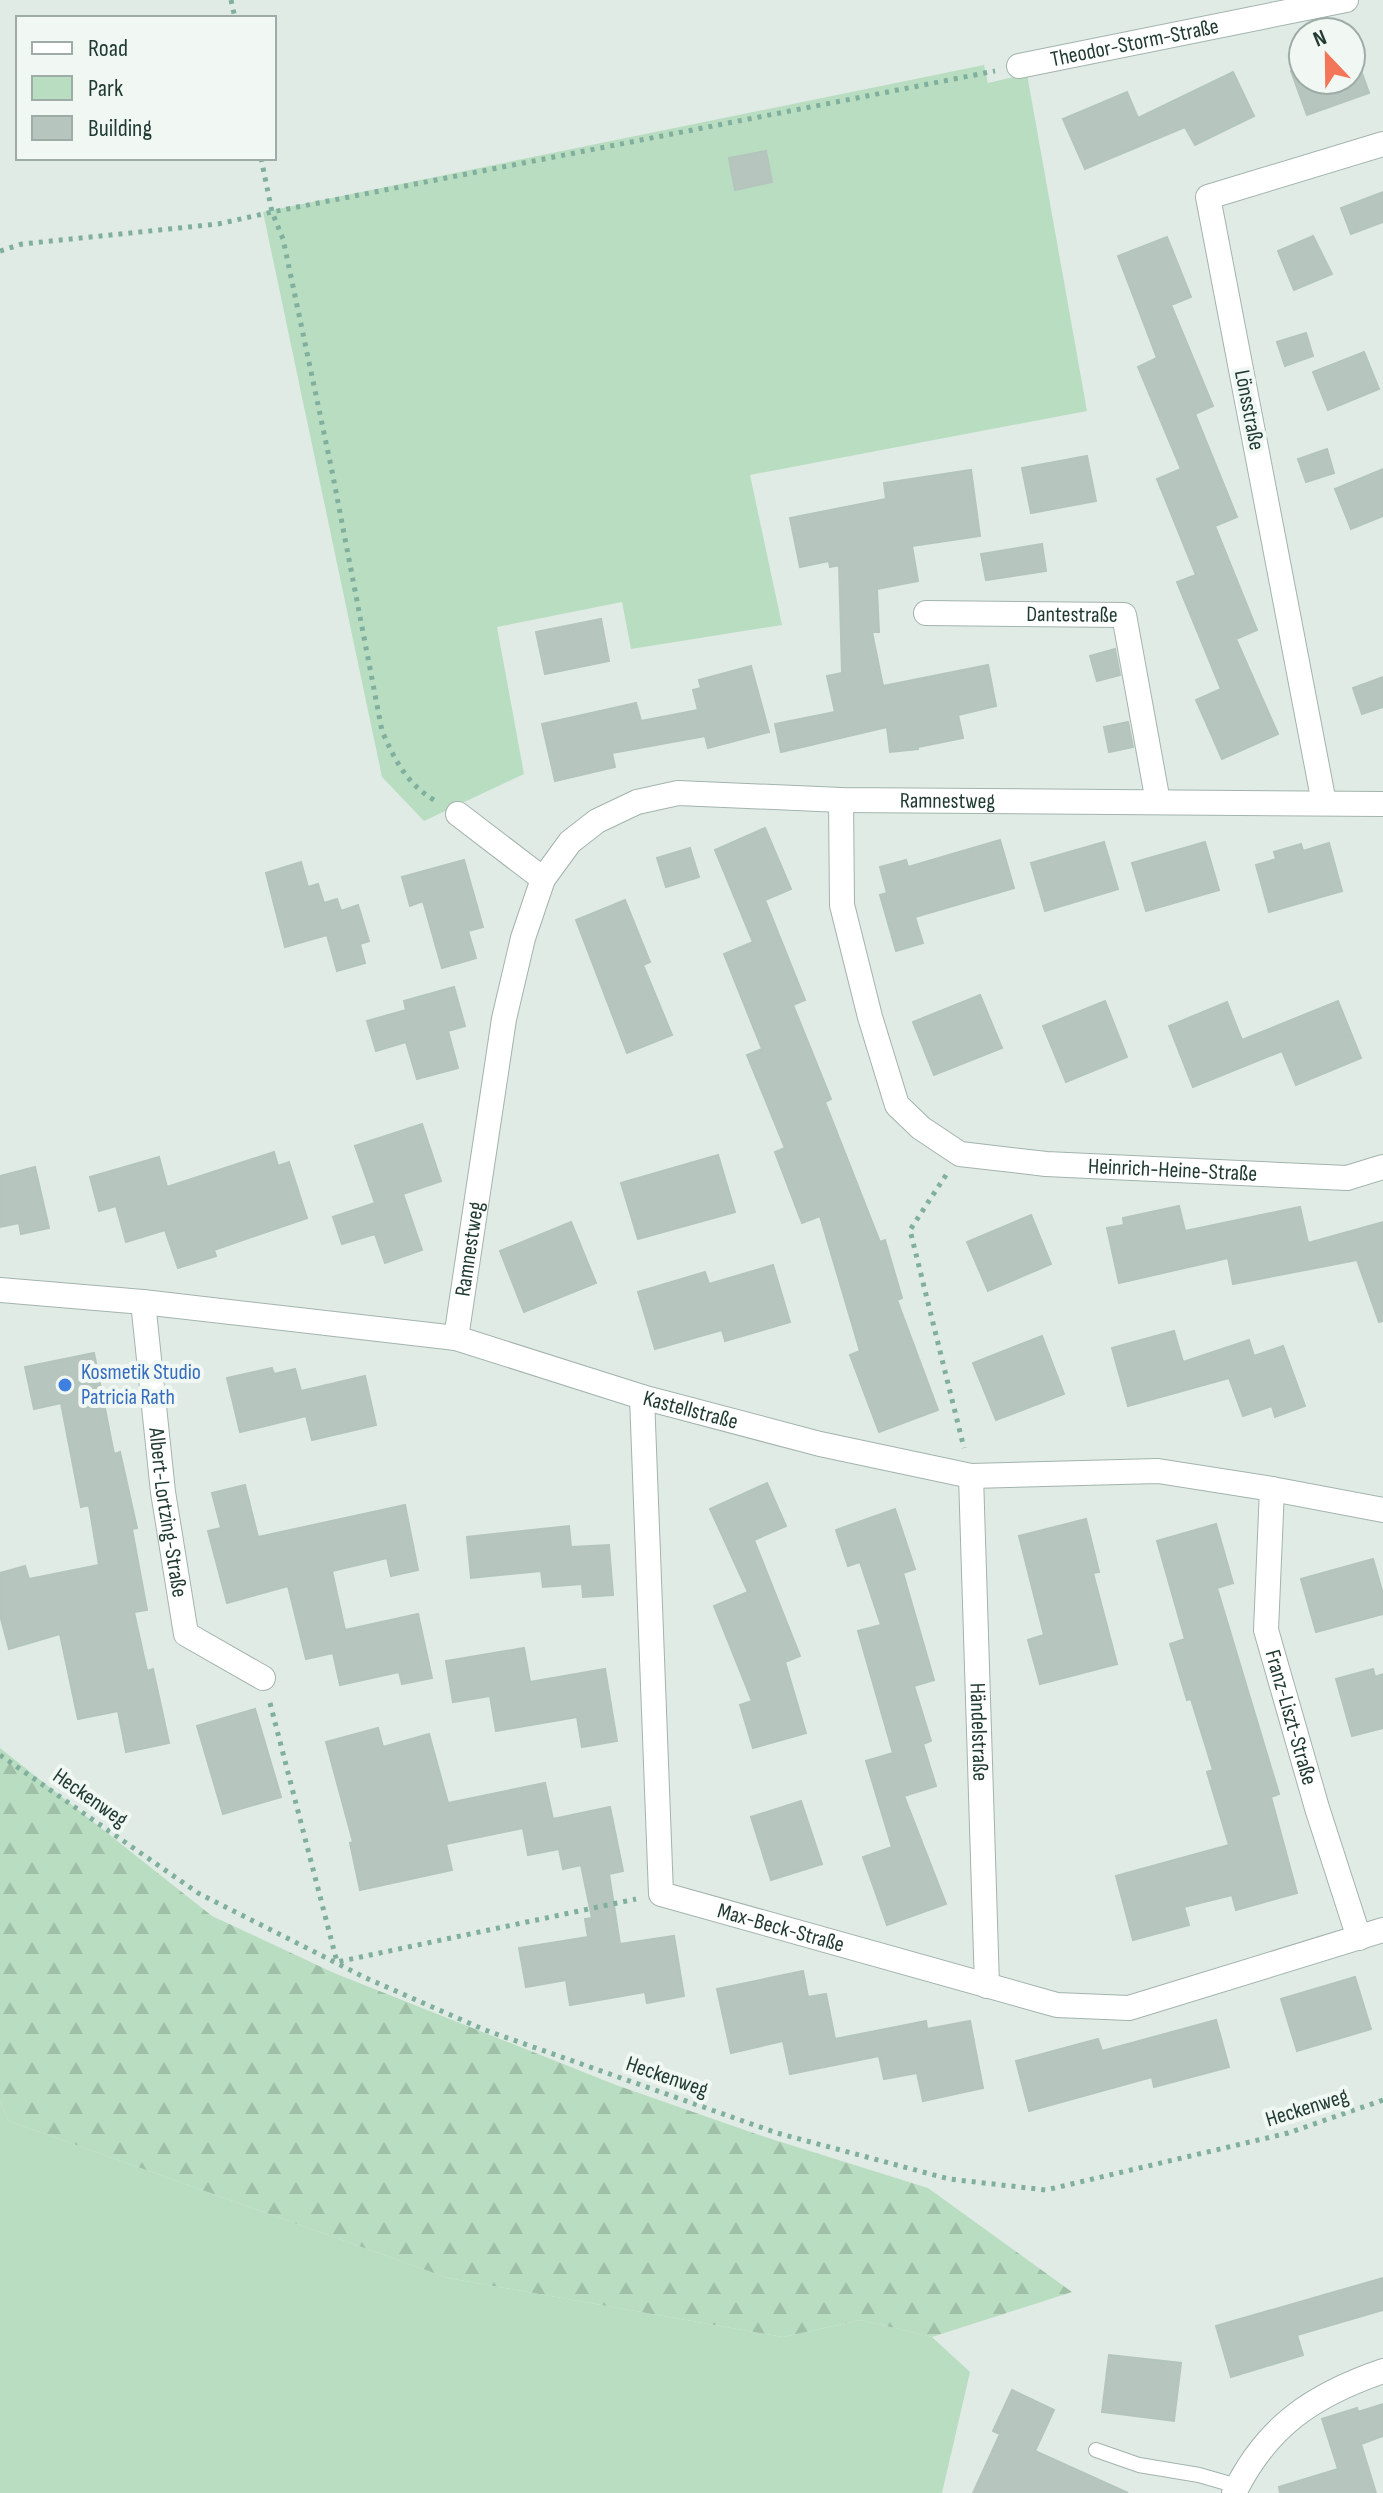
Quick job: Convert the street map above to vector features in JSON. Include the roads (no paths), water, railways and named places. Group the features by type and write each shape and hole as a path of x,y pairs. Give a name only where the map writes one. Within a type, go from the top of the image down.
{"street":[{"name":"Theodor-Storm-Straße","path":"1019,66 1346,0"},
{"name":"Lönsstraße","path":"1324,803 1208,197 1383,144"},
{"name":"Dantestraße","path":"926,613 1124,615 1158,802"},
{"name":"Ramnestweg","path":"456,1338 504,1019 523,938 543,879 570,842 597,821 637,802 678,793 841,800 1383,804"},
{"name":"Heinrich-Heine-Straße","path":"841,800 842,905 870,1017 897,1105 921,1128 960,1154 1046,1164 1347,1178 1383,1167"},
{"path":"458,814 543,879"},
{"name":"Kastellstraße","path":"0,1290 143,1302 456,1338 642,1397 820,1444 971,1476 1158,1471 1383,1510"},
{"name":"Albert-Lortzing-Straße","path":"143,1302 163,1492 186,1634 263,1678"},
{"name":"Max-Beck-Straße","path":"642,1397 661,1894 1057,2005 1129,2008 1383,1930"},
{"name":"Händelstraße","path":"971,1476 987,1986"},
{"name":"Franz-Liszt-Straße","path":"1272,1489 1266,1630 1317,1808 1359,1938"},
{"path":"1236,2490 1251,2460 1278,2427 1321,2398 1356,2380 1383,2371"}],"lane":[{"path":"1096,2450 1139,2465 1199,2475 1236,2490"}],"place":[{"name":"Kosmetik Studio Patricia Rath","path":"65,1385"}]}
